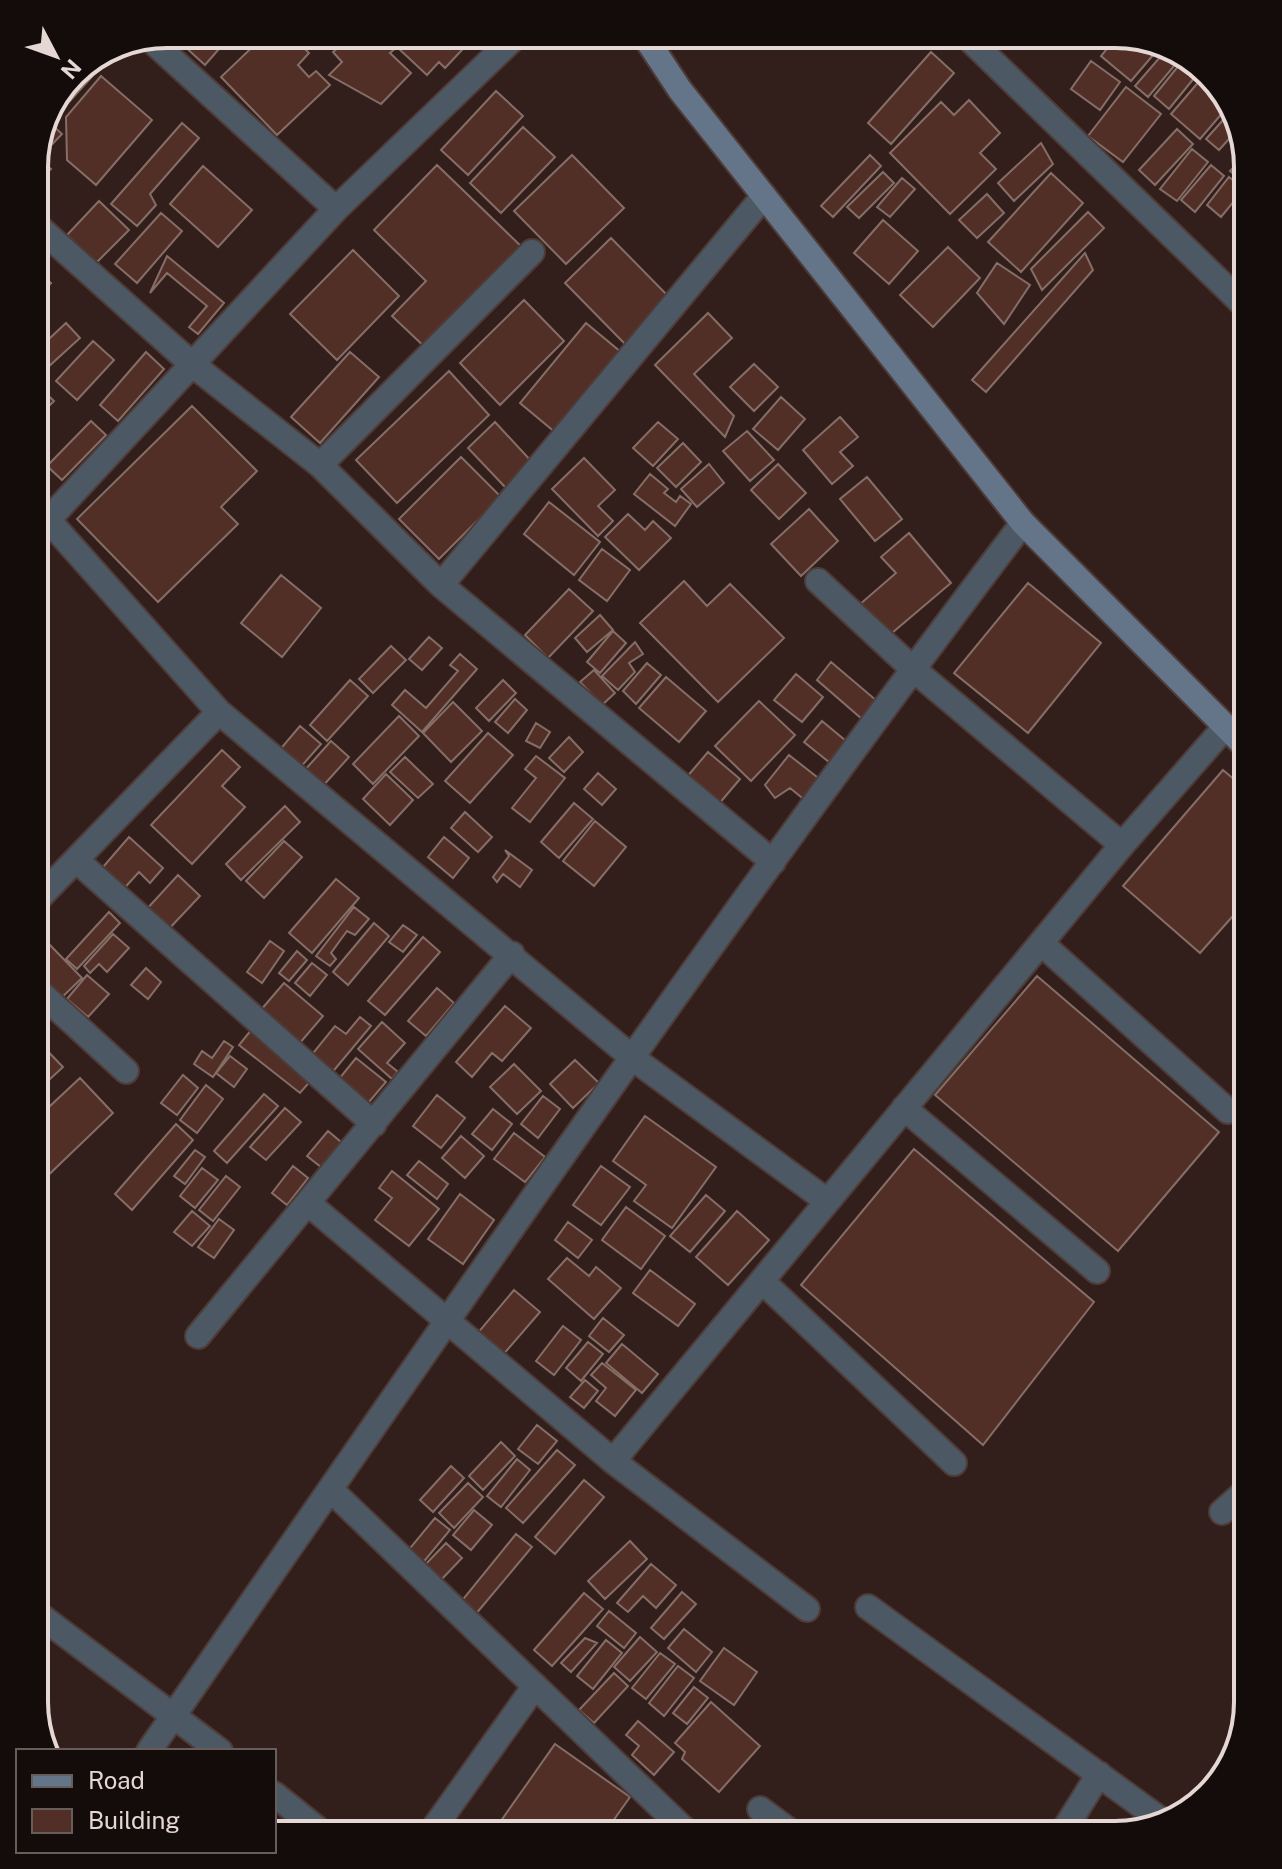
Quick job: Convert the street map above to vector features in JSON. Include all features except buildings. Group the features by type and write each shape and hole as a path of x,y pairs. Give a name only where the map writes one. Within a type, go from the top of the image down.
{"street":[{"path":"48,510 193,365 336,209 503,48"},
{"path":"655,48 680,90 1023,523 1234,734"},
{"path":"978,48 1234,295"},
{"path":"160,49 336,209"},
{"path":"441,585 764,196"},
{"path":"48,236 193,365 320,465 441,585 773,862"},
{"path":"320,465 532,252"},
{"path":"150,1749 332,1491 448,1319 773,862 1023,523"},
{"path":"48,529 219,712 634,1059 827,1201"},
{"path":"818,581 913,669 1122,845"},
{"path":"48,889 219,712"},
{"path":"613,1461 1122,845 1226,726"},
{"path":"76,860 374,1124"},
{"path":"1041,943 1228,1111"},
{"path":"198,1336 512,954"},
{"path":"48,1000 126,1071"},
{"path":"904,1108 1097,1271"},
{"path":"309,1204 613,1461 807,1609"},
{"path":"763,1282 954,1463"},
{"path":"332,1491 675,1821"},
{"path":"1222,1512 1234,1501"},
{"path":"868,1607 1154,1814"},
{"path":"48,1621 217,1749"},
{"path":"439,1821 535,1686"},
{"path":"1070,1821 1099,1774"},
{"path":"276,1796 308,1821"},
{"path":"760,1809 776,1821"}]}
